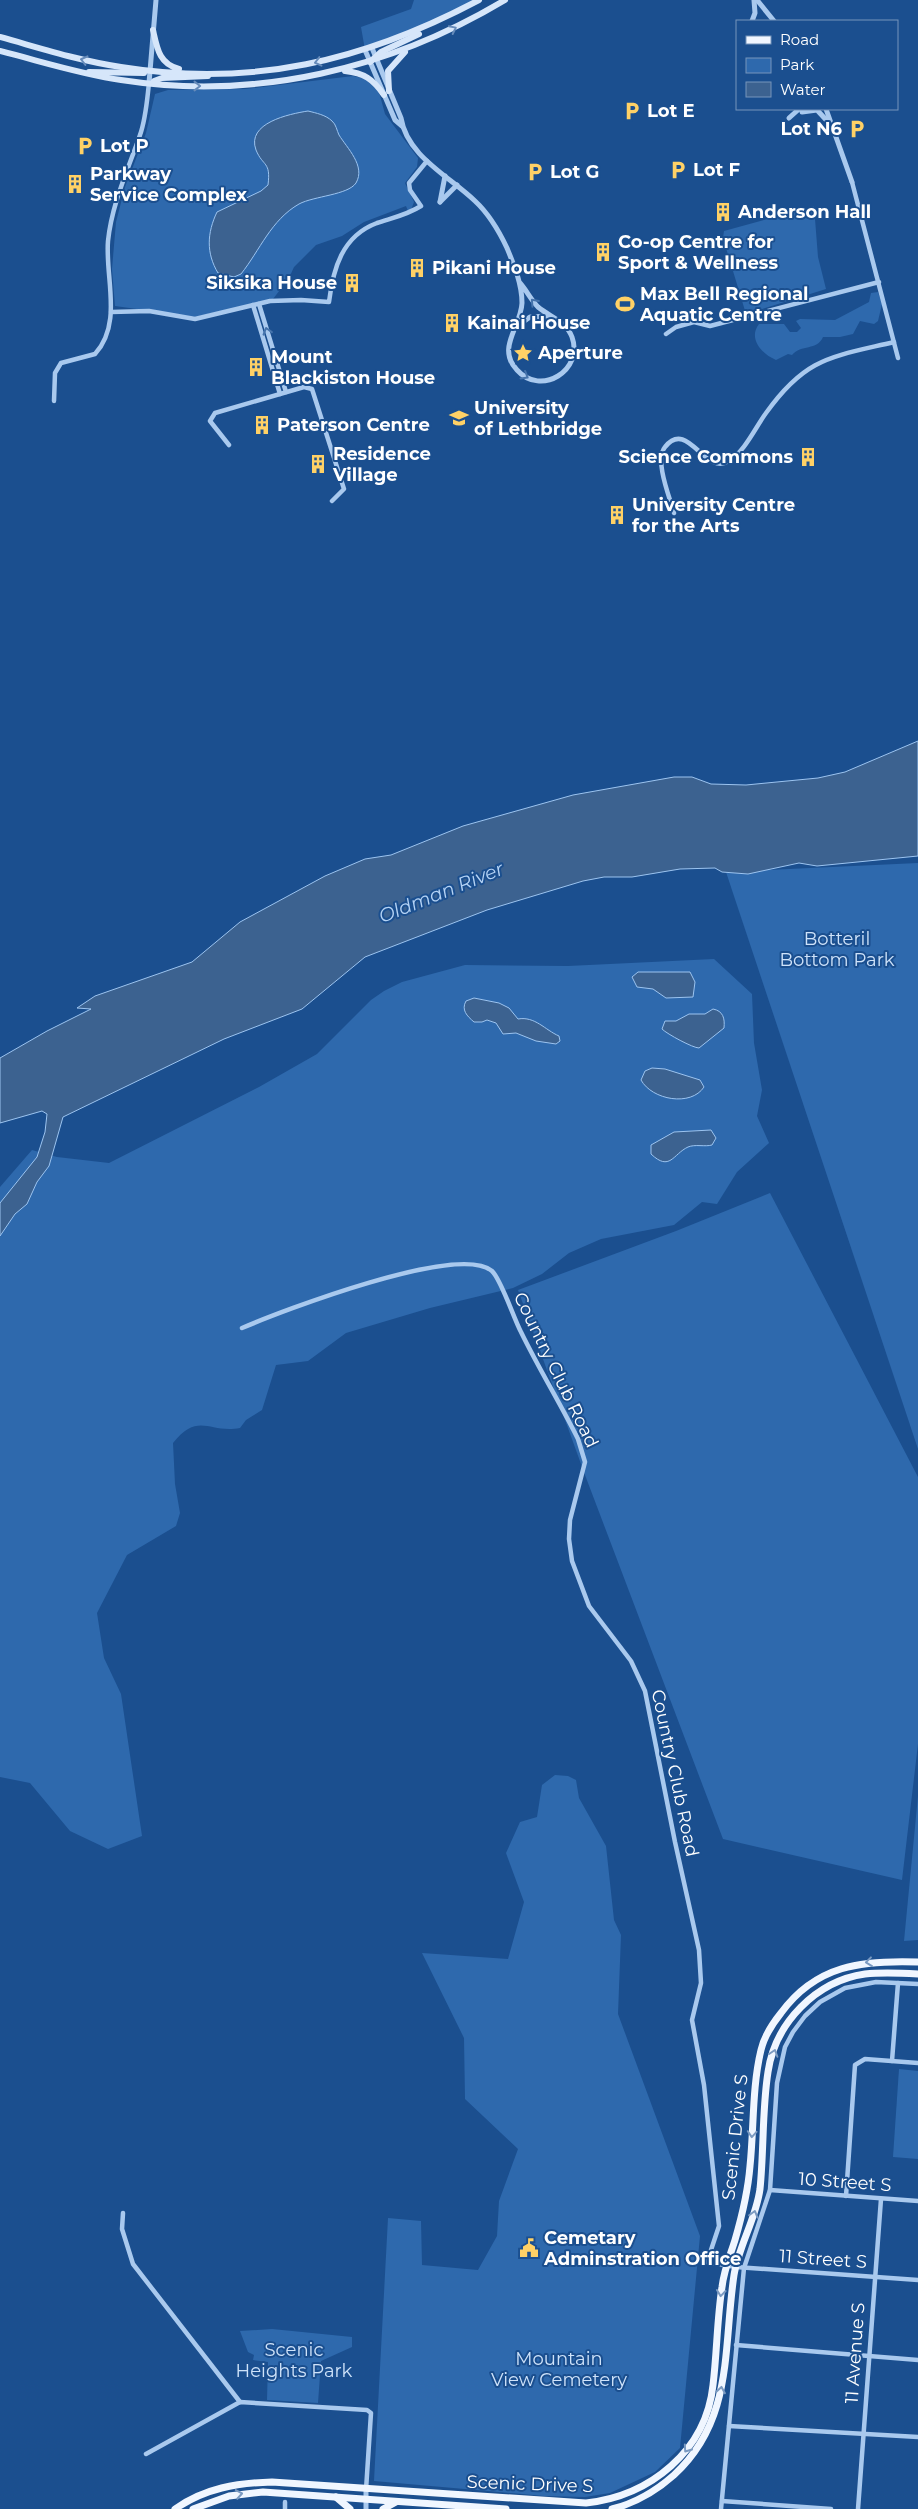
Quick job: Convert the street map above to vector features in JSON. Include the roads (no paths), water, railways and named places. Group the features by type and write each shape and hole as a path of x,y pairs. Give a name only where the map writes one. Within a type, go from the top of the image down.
{"main road":[{"path":"373,60 448,16 480,0"},
{"path":"0,51 122,80 187,86 238,85 303,78 338,71 409,49 460,26 505,0"},
{"path":"149,83 162,78 196,78 305,66 368,49 448,16"},
{"path":"152,30 157,50 164,62 173,68 190,73"},
{"path":"0,38 96,63 150,71 236,73"},
{"path":"386,93 388,71 409,49"},
{"path":"83,72 98,71 131,74 150,71"},
{"path":"338,71 356,73 369,78 386,93"},
{"name":"Scenic Drive S","path":"175,2509 199,2495 235,2484 272,2482 574,2504 615,2499 654,2480 684,2454 702,2424 709,2406 713,2386 722,2287 726,2265 746,2196 761,2048 776,2020 800,1990 831,1972 876,1961 918,1962"},
{"name":"Scenic Drive S","path":"612,2509 640,2499 664,2485 695,2454 708,2432 721,2393 736,2267 750,2229 758,2196 768,2070 779,2038 787,2025 810,1999 822,1990 864,1974 918,1974"},
{"name":"Scenic Drive S","path":"193,2509 209,2501 246,2492 366,2498 506,2509"},
{"path":"334,2496 350,2509"},
{"path":"383,2509 399,2501"}],"street":[{"path":"54,401 57,368 61,363 95,354 110,329 108,258 111,224 122,183 142,127 149,83 156,0"},
{"path":"752,20 756,0"},
{"path":"756,0 773,20"},
{"path":"368,49 386,93 413,146 427,161 478,205 492,221 507,249 520,283 522,306 511,334 508,349 512,364 517,371 534,381 553,379 567,369 571,362 574,347 570,332 564,325 539,307 520,283"},
{"path":"789,118 801,110 817,110 834,128"},
{"path":"826,110 852,182 880,282 898,358"},
{"path":"111,312 149,311 195,319 285,300 328,302 332,278 339,259 354,237 374,224 402,216 421,206 410,190 409,183 427,161"},
{"path":"445,176 440,202 457,186"},
{"path":"666,334 676,327 694,322 710,326 880,282"},
{"path":"259,304 286,392"},
{"path":"252,306 280,394"},
{"path":"511,334 522,321 530,317 539,315 552,317"},
{"path":"674,513 660,458 670,442 685,440 697,447 710,462 727,463 742,448 784,390 810,367 831,357 894,342"},
{"path":"229,446 210,421 215,413 304,387 312,389 315,392 344,489 332,502"},
{"name":"Country Club Road","path":"242,1328 310,1300 412,1272 472,1265 487,1268 499,1279 522,1333 582,1447 584,1472 569,1529 570,1550 578,1580 592,1612 632,1661 645,1692 652,1719 675,1842 701,1960 701,1983 692,2020 704,2085 719,2226 707,2262 726,2265"},
{"name":"Scenic Drive S","path":"721,2509 744,2268 770,2190 780,2064 793,2032 820,2002 845,1988 868,1982 918,1984"},
{"path":"892,2060 898,1983"},
{"path":"846,2196 855,2065 865,2059 918,2063"},
{"name":"10 Street S","path":"770,2190 918,2201"},
{"name":"11 Avenue S","path":"858,2509 881,2199"},
{"path":"122,2213 122,2229 134,2264 240,2402"},
{"name":"11 Street S","path":"726,2265 744,2268 918,2280"},
{"path":"736,2345 918,2360"},
{"path":"146,2454 240,2402 369,2411 366,2509"},
{"path":"728,2426 918,2437"},
{"path":"722,2501 831,2509"},
{"path":"285,2502 285,2509"}],"water":[{"path":"308,111 330,119 334,124 357,164 359,170 356,183 352,187 338,193 299,204 273,227 241,274 234,277 218,273 211,258 209,243 211,228 217,212 261,191 268,185 269,177 266,165 256,150 255,141 257,133 271,122"},
{"name":"Oldman River","path":"918,741 918,856 817,866 799,863 748,874 722,872 715,868 680,869 632,877 604,877 583,881 487,910 365,957 302,1009 224,1039 63,1117 49,1166 37,1182 27,1204 15,1214 0,1236 0,1203 37,1157 45,1132 47,1114 42,1111 0,1123 0,1058 91,1009 77,1008 95,996 192,962 240,922 325,876 365,859 391,855 463,826 573,795 674,777 692,777 711,784 746,785 818,778 845,772"},
{"path":"638,972 690,972 695,982 693,997 666,998 653,989 637,987 632,977"},
{"path":"474,998 499,1003 509,1008 518,1019 535,1021 559,1036 560,1041 556,1044 536,1041 516,1033 503,1034 496,1023 487,1020 474,1022 467,1015 464,1007 466,1001"},
{"path":"713,1009 723,1015 724,1028 699,1048 691,1046 662,1029 665,1021 676,1021 689,1014 705,1014"},
{"path":"652,1068 665,1069 700,1080 704,1087 698,1093 681,1099 662,1096 646,1087 641,1080 645,1071"},
{"path":"711,1130 716,1138 712,1145 688,1147 667,1162 657,1159 651,1154 651,1145 674,1132"}],"place":[{"name":"Lot E","path":"632,111"},
{"name":"Lot N6","path":"857,129"},
{"name":"Lot P","path":"85,146"},
{"name":"Lot F","path":"678,170"},
{"name":"Lot G","path":"535,172"},
{"name":"Parkway Service Complex","path":"75,184"},
{"name":"Anderson Hall","path":"723,212"},
{"name":"Co-op Centre for Sport & Wellness","path":"603,252"},
{"name":"Pikani House","path":"417,268"},
{"name":"Siksika House","path":"352,283"},
{"name":"Max Bell Regional Aquatic Centre","path":"625,304"},
{"name":"Kainai House","path":"452,323"},
{"name":"Aperture","path":"523,353"},
{"name":"Mount Blackiston House","path":"256,367"},
{"name":"University of Lethbridge","path":"459,418"},
{"name":"Paterson Centre","path":"262,425"},
{"name":"Science Commons","path":"808,457"},
{"name":"Residence Village","path":"318,464"},
{"name":"University Centre for the Arts","path":"617,515"},
{"name":"Cemetary Adminstration Office","path":"529,2248"}],"park label":[{"name":"Botteril Bottom Park","path":"837,950"},
{"name":"Scenic Heights Park","path":"294,2360"},
{"name":"Mountain View Cemetery","path":"559,2369"}]}
